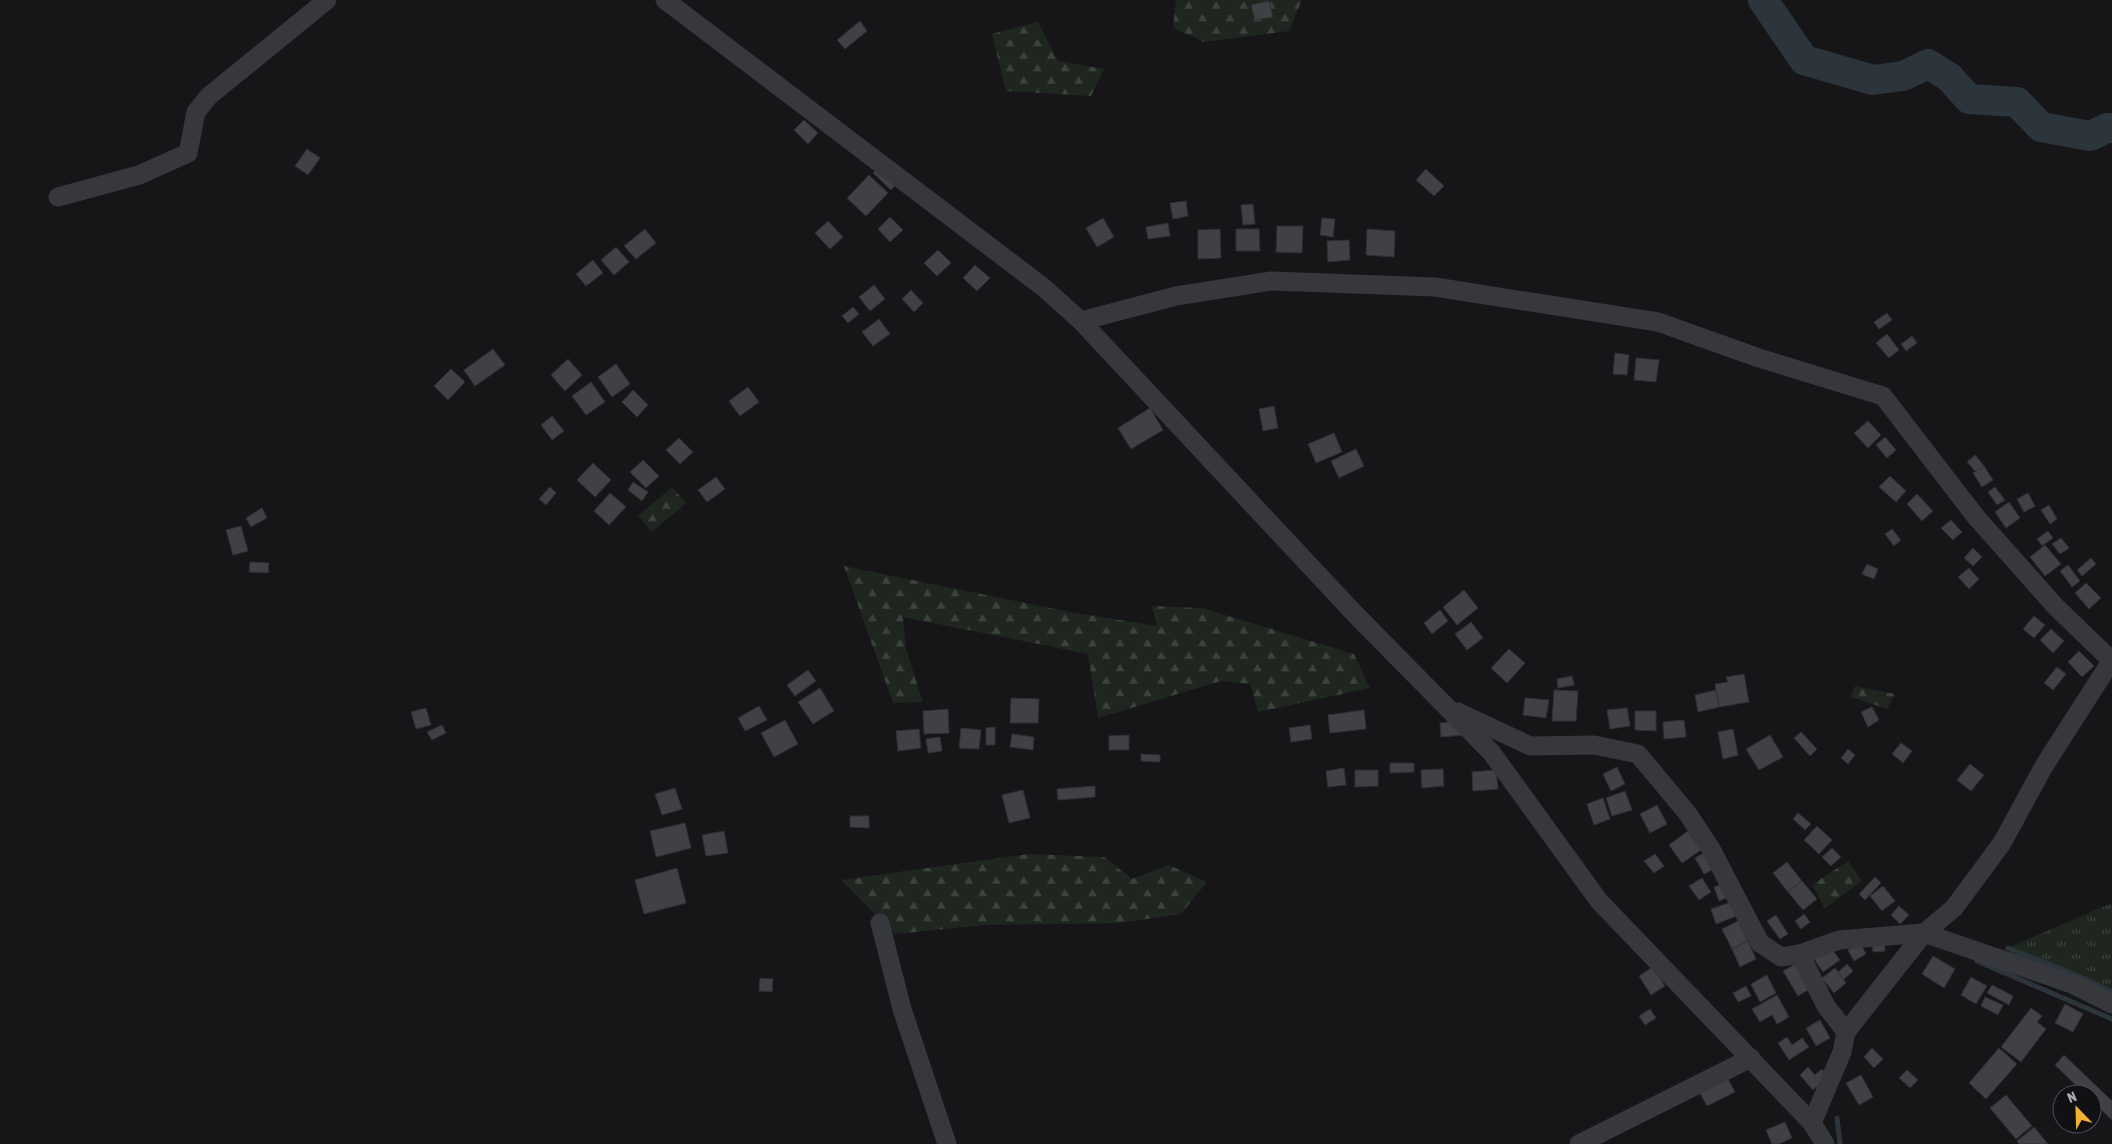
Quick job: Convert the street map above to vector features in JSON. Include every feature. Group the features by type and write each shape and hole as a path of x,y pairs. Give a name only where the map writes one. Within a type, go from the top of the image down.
{"street":[{"path":"58,196 139,175 188,153 196,112 210,96 327,0"},
{"path":"665,0 1044,287 1081,321 1348,606 1491,752 1599,901 1812,1123 1825,1144"},
{"path":"1081,321 1176,296 1272,281 1435,287 1658,322 1759,358 1883,396 1976,516 2056,607 2112,661 2044,766 2002,843 1954,908 1924,933 1846,1032 1842,1052 1812,1123"},
{"path":"1446,706 1530,746 1594,745 1638,754 1688,814 1711,849 1760,943 1781,957 1800,954 1839,940 1924,933 2072,984 2112,1004"},
{"path":"880,923 902,1009 947,1144"},
{"path":"1800,954 1826,1006 1846,1032"},
{"path":"1578,1144 1751,1058"}],"green space":[{"path":"1176,0 1302,0 1289,31 1204,42 1173,28"},
{"path":"1038,22 1058,61 1104,69 1091,96 1006,91 992,34"},
{"path":"672,487 686,503 652,532 638,516"},
{"path":"844,566 1070,612 1157,626 1152,606 1202,608 1354,654 1370,688 1258,712 1250,684 1221,681 1098,718 1088,654 903,617 906,649 923,702 893,703"},
{"path":"1855,686 1895,694 1887,709 1851,697"},
{"path":"1029,854 1104,857 1132,879 1169,865 1207,882 1181,914 1119,923 984,925 895,934 841,880"},
{"path":"1848,861 1862,881 1825,908 1812,885"},
{"path":"2112,903 2112,1004 1991,955"}],"building":[{"path":"1269,1 1273,17 1255,20 1251,5"},
{"path":"860,21 867,31 845,49 837,40"},
{"path":"804,120 818,133 808,144 794,130"},
{"path":"307,149 320,158 308,175 295,166"},
{"path":"885,161 903,177 891,190 873,173"},
{"path":"1426,169 1444,186 1434,196 1416,180"},
{"path":"869,175 888,193 866,216 847,198"},
{"path":"1186,201 1188,216 1173,219 1170,203"},
{"path":"1253,204 1255,224 1243,225 1241,205"},
{"path":"890,217 903,230 890,242 878,229"},
{"path":"1103,218 1114,237 1097,247 1086,228"},
{"path":"1322,218 1335,219 1333,237 1320,235"},
{"path":"828,221 843,237 830,249 815,233"},
{"path":"1168,223 1170,236 1148,239 1146,227"},
{"path":"1277,226 1303,226 1302,253 1276,252"},
{"path":"645,229 656,243 636,259 624,246"},
{"path":"1220,229 1221,258 1198,259 1198,230"},
{"path":"1236,229 1259,229 1260,251 1236,251"},
{"path":"1367,229 1395,231 1394,257 1366,255"},
{"path":"1349,240 1350,260 1328,262 1327,241"},
{"path":"616,247 629,262 614,275 601,260"},
{"path":"938,250 951,263 937,276 924,263"},
{"path":"593,260 603,273 586,286 576,274"},
{"path":"975,265 990,278 977,291 963,278"},
{"path":"874,285 885,299 870,311 859,297"},
{"path":"911,290 923,303 914,312 902,299"},
{"path":"853,307 859,314 848,323 842,316"},
{"path":"1887,313 1892,320 1879,329 1874,322"},
{"path":"879,319 890,334 873,346 862,332"},
{"path":"1887,334 1899,350 1889,358 1876,343"},
{"path":"1912,336 1917,343 1906,351 1901,344"},
{"path":"493,349 505,365 475,386 464,370"},
{"path":"1615,353 1629,355 1627,375 1613,374"},
{"path":"1636,358 1659,360 1656,382 1634,380"},
{"path":"568,359 582,375 565,391 551,375"},
{"path":"616,364 630,384 612,397 598,377"},
{"path":"451,369 465,382 448,400 434,386"},
{"path":"591,382 605,402 586,415 572,396"},
{"path":"748,387 759,402 740,416 729,401"},
{"path":"633,390 648,405 637,417 622,402"},
{"path":"1274,406 1278,428 1263,431 1259,409"},
{"path":"1150,408 1163,430 1131,449 1118,428"},
{"path":"552,416 564,431 552,440 541,425"},
{"path":"1868,421 1881,435 1868,448 1854,433"},
{"path":"1334,433 1342,452 1316,463 1308,444"},
{"path":"1885,437 1896,450 1887,458 1876,445"},
{"path":"679,438 693,452 680,464 666,450"},
{"path":"1356,449 1364,466 1339,478 1331,461"},
{"path":"1975,455 1984,466 1976,472 1967,462"},
{"path":"643,460 659,476 646,488 630,472"},
{"path":"593,463 611,480 595,497 577,480"},
{"path":"1984,466 1993,480 1982,487 1973,473"},
{"path":"1890,476 1906,491 1896,502 1879,487"},
{"path":"716,477 725,489 707,502 698,490"},
{"path":"633,482 648,492 642,501 628,490"},
{"path":"550,487 556,493 546,505 539,499"},
{"path":"1995,487 2005,500 1997,505 1988,492"},
{"path":"610,493 626,507 609,525 594,511"},
{"path":"2028,493 2035,506 2024,512 2017,499"},
{"path":"1917,494 1933,511 1922,521 1907,504"},
{"path":"2009,502 2020,518 2006,528 1995,512"},
{"path":"2049,505 2057,519 2050,524 2041,510"},
{"path":"262,508 267,518 251,527 246,518"},
{"path":"1951,520 1962,532 1953,540 1941,528"},
{"path":"241,526 248,551 233,555 226,530"},
{"path":"1892,529 1901,540 1894,546 1885,534"},
{"path":"2048,531 2053,538 2042,546 2037,539"},
{"path":"2061,538 2069,548 2060,554 2052,544"},
{"path":"2045,545 2061,564 2045,576 2030,557"},
{"path":"1973,548 1982,557 1973,566 1964,558"},
{"path":"2091,558 2096,564 2082,576 2077,570"},
{"path":"250,562 269,563 268,573 249,572"},
{"path":"1867,564 1878,569 1874,579 1862,574"},
{"path":"2068,565 2080,581 2072,587 2060,571"},
{"path":"1969,568 1979,579 1969,589 1958,577"},
{"path":"2086,583 2101,598 2089,609 2075,593"},
{"path":"1464,590 1478,608 1457,625 1443,607"},
{"path":"1440,610 1448,621 1432,634 1424,623"},
{"path":"2034,616 2045,625 2034,638 2023,629"},
{"path":"1471,622 1483,638 1467,650 1455,634"},
{"path":"2051,629 2064,641 2053,653 2040,640"},
{"path":"1509,649 1525,663 1507,683 1491,668"},
{"path":"2079,651 2094,666 2082,677 2068,662"},
{"path":"2057,667 2066,674 2053,690 2044,683"},
{"path":"808,670 816,681 795,696 787,685"},
{"path":"1744,674 1749,702 1719,707 1715,684 1728,682 1726,677"},
{"path":"1572,676 1574,685 1558,688 1557,679"},
{"path":"820,688 834,711 813,724 798,702"},
{"path":"1554,690 1578,691 1576,721 1552,721"},
{"path":"1716,690 1719,707 1698,712 1695,695"},
{"path":"1011,698 1039,699 1038,723 1010,723"},
{"path":"1525,698 1549,700 1546,718 1523,715"},
{"path":"759,706 767,720 745,731 738,718"},
{"path":"1872,707 1879,720 1868,727 1861,712"},
{"path":"426,708 431,725 416,729 411,712"},
{"path":"1627,708 1630,726 1610,729 1607,710"},
{"path":"948,709 949,733 924,734 923,711"},
{"path":"1364,710 1366,729 1330,733 1328,715"},
{"path":"1635,711 1656,711 1656,731 1635,730"},
{"path":"785,720 798,744 774,757 761,733"},
{"path":"1463,720 1465,735 1441,737 1440,723"},
{"path":"1684,720 1686,737 1664,739 1663,722"},
{"path":"442,725 446,733 432,740 427,732"},
{"path":"1310,725 1312,739 1291,742 1289,728"},
{"path":"995,727 995,745 986,745 986,728"},
{"path":"961,728 981,730 979,749 959,748"},
{"path":"919,729 921,748 898,751 896,731"},
{"path":"1733,729 1738,755 1723,759 1718,732"},
{"path":"1801,732 1817,749 1810,756 1794,738"},
{"path":"1012,734 1034,737 1033,750 1010,747"},
{"path":"1129,735 1129,750 1109,750 1109,736"},
{"path":"1770,735 1783,757 1759,770 1746,749"},
{"path":"940,737 942,751 928,753 926,739"},
{"path":"1901,743 1912,751 1903,763 1892,754"},
{"path":"1848,749 1855,755 1848,764 1841,758"},
{"path":"1141,754 1160,755 1160,762 1141,761"},
{"path":"1390,763 1414,763 1414,772 1390,773"},
{"path":"1970,764 1984,775 1971,791 1957,780"},
{"path":"1617,767 1625,784 1611,791 1603,774"},
{"path":"1344,768 1346,785 1328,787 1326,771"},
{"path":"1443,769 1444,786 1422,788 1421,770"},
{"path":"1355,770 1378,770 1378,786 1355,787"},
{"path":"1496,770 1498,789 1473,791 1472,772"},
{"path":"1095,786 1095,797 1058,800 1057,789"},
{"path":"675,788 682,809 662,815 655,794"},
{"path":"1023,790 1030,818 1009,823 1002,795"},
{"path":"1625,791 1632,810 1612,816 1606,798"},
{"path":"1603,798 1610,819 1594,825 1587,804"},
{"path":"1657,805 1667,824 1650,833 1640,814"},
{"path":"1798,813 1811,824 1805,830 1793,819"},
{"path":"850,816 869,816 869,828 850,827"},
{"path":"685,823 691,848 656,857 650,831"},
{"path":"1817,826 1832,840 1819,854 1804,840"},
{"path":"724,831 728,853 706,856 702,835"},
{"path":"1688,831 1701,850 1682,863 1669,845"},
{"path":"1832,848 1841,857 1831,866 1822,857"},
{"path":"1706,852 1716,868 1704,874 1695,858"},
{"path":"1655,854 1664,866 1654,873 1644,861"},
{"path":"1787,862 1802,881 1788,892 1773,873"},
{"path":"677,868 686,903 644,914 635,880"},
{"path":"1875,877 1881,883 1865,900 1859,894"},
{"path":"1702,878 1711,892 1699,900 1689,886"},
{"path":"1802,881 1817,899 1803,910 1788,892"},
{"path":"1725,883 1731,896 1719,901 1714,887"},
{"path":"1883,886 1895,901 1882,911 1870,896"},
{"path":"1734,901 1739,915 1716,924 1711,909"},
{"path":"1899,906 1909,915 1900,924 1891,915"},
{"path":"1804,914 1810,922 1801,929 1795,921"},
{"path":"1776,915 1788,934 1780,939 1767,921"},
{"path":"1738,921 1748,941 1732,949 1722,929"},
{"path":"1748,941 1756,959 1740,967 1732,949"},
{"path":"1884,941 1885,951 1873,952 1872,942"},
{"path":"1860,943 1866,954 1854,961 1848,950"},
{"path":"1830,947 1840,960 1823,972 1814,959"},
{"path":"1933,956 1955,969 1944,988 1922,974"},
{"path":"1799,962 1813,987 1798,996 1783,971"},
{"path":"1847,964 1853,971 1843,980 1837,973"},
{"path":"1653,967 1665,986 1651,995 1639,976"},
{"path":"1835,968 1846,983 1834,993 1822,978"},
{"path":"1767,975 1776,993 1760,1002 1751,984"},
{"path":"1971,977 1987,986 1976,1004 1961,995"},
{"path":"760,978 773,979 772,992 759,991"},
{"path":"1992,985 2013,996 2009,1005 1987,993"},
{"path":"1746,986 1751,996 1738,1002 1733,993"},
{"path":"1777,995 1789,1017 1777,1024 1772,1015 1760,1022 1752,1009"},
{"path":"1985,997 2003,1005 1998,1015 1981,1006"},
{"path":"2065,1004 2083,1014 2073,1032 2055,1023"},
{"path":"2031,1008 2042,1016 2037,1022 2046,1029 2021,1062 2001,1047"},
{"path":"1650,1009 1656,1018 1645,1025 1639,1016"},
{"path":"1820,1020 1830,1038 1816,1046 1806,1028"},
{"path":"1787,1037 1792,1045 1802,1038 1809,1047 1789,1060 1778,1043"},
{"path":"1872,1048 1883,1059 1874,1068 1864,1057"},
{"path":"1999,1048 2017,1064 1986,1099 1969,1083"},
{"path":"2064,1055 2094,1084 2075,1084 2055,1065"},
{"path":"1808,1067 1815,1075 1822,1069 1828,1077 1813,1090 1800,1075"},
{"path":"1907,1070 1918,1080 1910,1088 1899,1078"},
{"path":"1861,1075 1873,1097 1859,1105 1846,1083"},
{"path":"1728,1079 1735,1092 1707,1106 1700,1093"},
{"path":"2102,1091 2112,1101 2112,1120 2102,1110"},
{"path":"2006,1095 2032,1126 2016,1139 1990,1108"},
{"path":"1785,1122 1792,1138 1779,1144 1772,1144 1766,1130"},
{"path":"2034,1127 2048,1144 2019,1144 2017,1141"}],"waterway":[{"path":"1763,0 1804,60 1873,80 1903,76 1928,64 1949,77 1969,99 2017,102 2041,127 2090,136 2107,128 2112,128"},
{"path":"2008,948 2081,977 2112,992"},
{"path":"1977,961 2112,1019"},
{"path":"1837,1118 1840,1144"}]}
